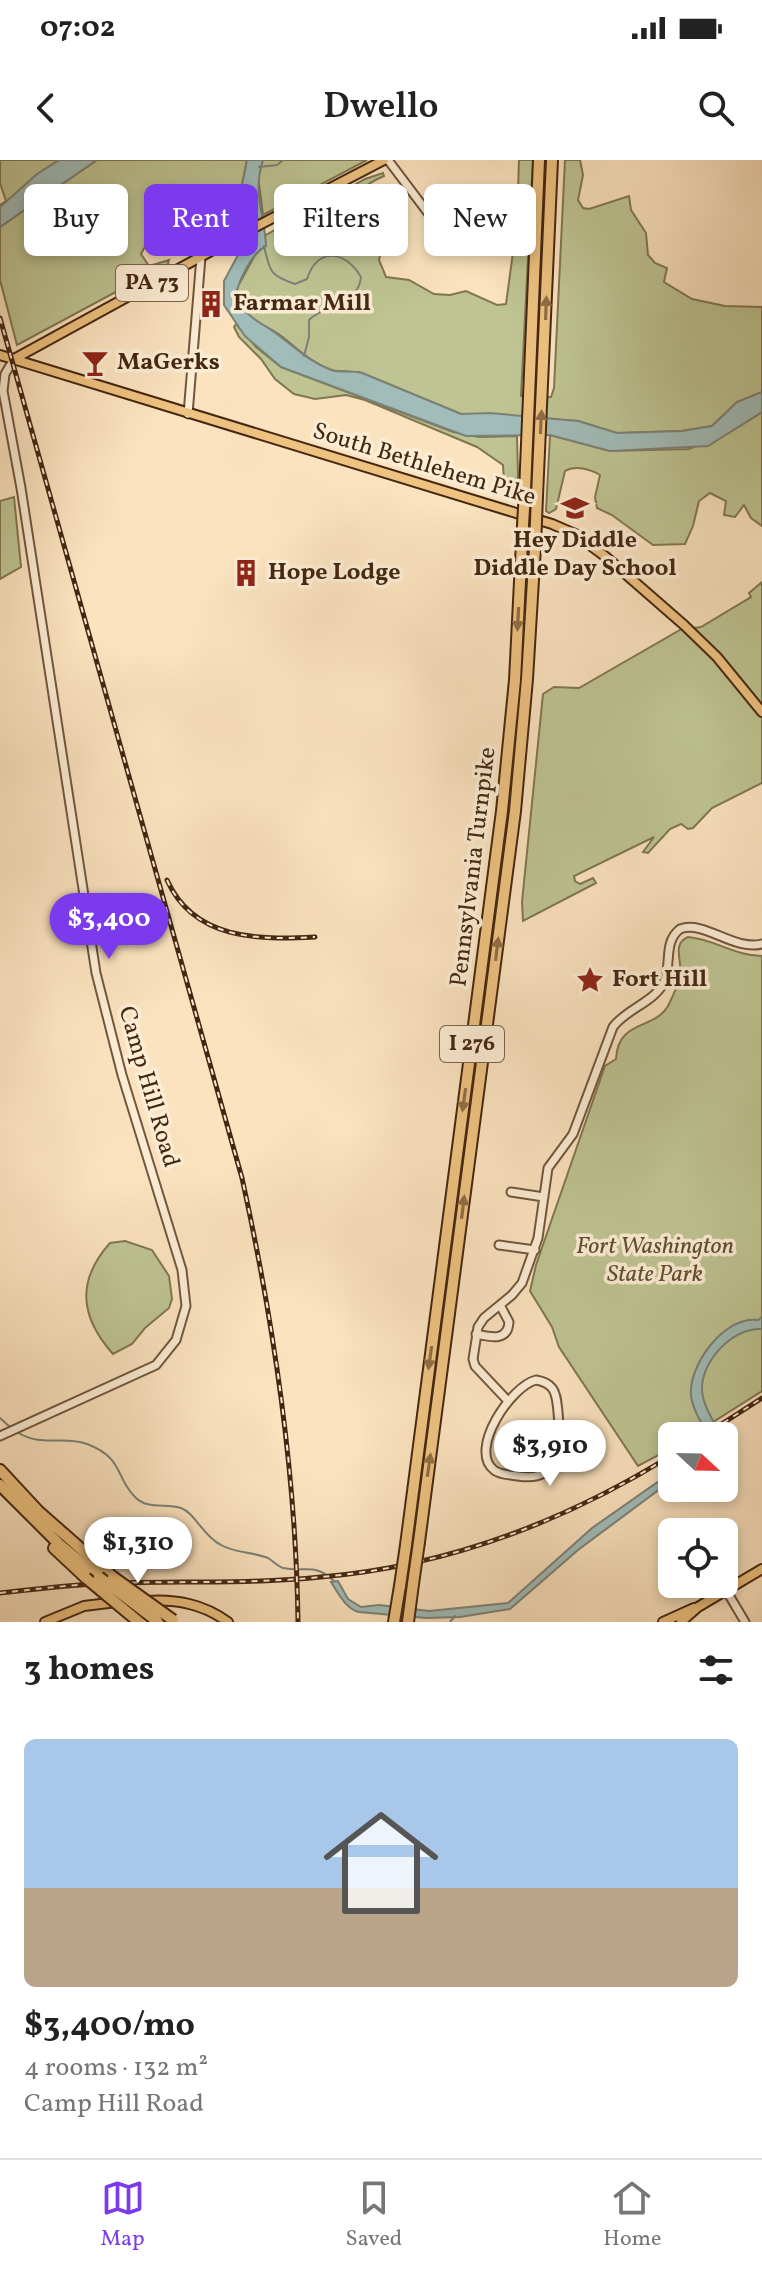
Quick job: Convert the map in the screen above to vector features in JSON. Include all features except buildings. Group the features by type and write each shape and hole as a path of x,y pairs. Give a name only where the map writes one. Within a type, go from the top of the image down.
{"highway":[{"name":"Pennsylvania Turnpike","path":"394,1622 504,798 515,680 539,160"},
{"name":"Pennsylvania Turnpike","path":"408,1622 515,811 535,547 552,160"},
{"path":"0,1470 49,1522 113,1577 174,1621"},
{"path":"0,1485 59,1544 158,1622"},
{"path":"21,1506 45,1538 86,1578 139,1622"}],"main road":[{"name":"PA 73","path":"14,359 244,233 386,160"},
{"path":"38,345 36,360 41,368"},
{"name":"South Bethlehem Pike","path":"0,355 552,524 575,534 697,636 762,712"},
{"path":"738,1583 762,1569"},
{"path":"663,1622 713,1598"},
{"path":"45,1622 98,1603 169,1600 203,1608 228,1622"},
{"path":"681,1622 698,1607"}],"street":[{"path":"386,160 424,208"},
{"path":"188,414 201,257"},
{"name":"Camp Hill Road","path":"4,1434 122,1382 161,1361 176,1340 186,1306 182,1270 122,1075 96,973 21,488 3,391 5,374 14,359"},
{"path":"508,1401 475,1366 476,1334 484,1318 519,1288 535,1250 550,1165 573,1134 609,1034 623,1016 650,998 663,984 670,943 675,933 691,927 738,944 762,944"},
{"path":"511,1192 544,1197"},
{"path":"499,1245 535,1250"},
{"path":"476,1334 493,1337 506,1334 509,1322 500,1305"},
{"path":"533,1380 548,1384 555,1393 558,1453 550,1470 536,1477 500,1473 489,1465 487,1457 491,1426 508,1401 524,1384 533,1380"},
{"path":"731,1598 745,1622"}],"green space":[{"path":"0,160 89,160 55,184 24,184 24,205 0,222 0,205 6,201 0,183"},
{"path":"97,160 247,160 242,184 144,184 144,248 141,254 149,266 169,260 168,264 17,345 0,280 0,227 24,210 24,256 128,256 128,184 62,184"},
{"path":"256,160 367,160 322,184 274,184 274,209 263,215"},
{"path":"519,160 533,160 532,184 518,184"},
{"path":"565,160 580,160 583,175 578,200 583,208 589,209 629,196 631,210 646,233 648,255 655,263 667,268 664,282 692,299 725,306 762,307 762,392 737,402 712,426 682,431 617,433 578,421 461,414 362,373 324,367 244,312 237,297 237,288 255,256 258,256 266,235 274,230 274,256 380,256 386,277 409,280 434,294 450,295 466,291 497,305 506,304 513,256 528,256 521,396 551,397 554,388"},
{"path":"383,173 384,176 370,184 356,184"},
{"path":"236,324 256,347 281,367 453,432 479,437 517,436 515,500 505,497 503,465 477,447 365,400 346,395 315,399 294,394 275,379 239,337 234,327"},
{"path":"762,412 762,526 751,518 744,505 735,517 724,515 726,501 710,493 699,501 685,544 653,545 612,515 597,508 595,497 600,475 578,468 565,471 556,509 549,513 546,511 550,435 610,451 689,449 740,426"},
{"path":"14,497 21,567 0,579 0,501"},
{"path":"762,582 762,783 712,808 693,828 688,829 681,824 670,829 648,853 643,852 654,837 574,876 580,884 593,878 596,883 523,921 522,902 543,694 554,687 579,688 680,630 701,627 751,597 749,593"},
{"name":"Fort Washington State Park","path":"688,937 762,956 762,1391 713,1422 658,1422 658,1455 638,1466 559,1347 552,1327 530,1291 536,1265 605,1066 616,1059 623,1037 656,1018 669,1004 680,975 679,949"},
{"path":"125,1241 152,1250 169,1276 172,1299 169,1308 145,1328 132,1344 113,1354 102,1340 89,1313 87,1285 91,1271 110,1243"}],"water":[{"path":"59,160 97,160 62,184 26,184"},
{"path":"247,160 263,160 259,194 266,246 258,252 258,184 242,184"},
{"path":"24,186 24,210 0,227 0,207"},
{"path":"237,256 255,256 236,295 250,316 324,367 362,373 461,414 490,413 578,421 617,433 682,431 712,426 737,402 762,392 762,412 708,446 610,451 550,435 466,436 281,367 245,336 224,305 224,281"},
{"path":"762,1317 762,1329 740,1334 713,1357 703,1379 702,1390 713,1422 701,1422 691,1396 702,1357 711,1344 733,1325"},
{"path":"658,1482 658,1490 578,1550 510,1609 460,1617 426,1618 359,1612 346,1604 331,1582 338,1581 348,1599 361,1607 379,1605 429,1611 508,1603 592,1528"}],"waterway":[{"path":"259,167 277,165 283,160"},
{"path":"264,246 272,271 295,284 307,279 318,261 332,256 348,262 361,277 359,286 348,299 309,320 304,356"},
{"path":"0,1418 11,1428"},
{"path":"17,1432 35,1439 78,1442 99,1449 113,1462 129,1490 140,1501 181,1508 226,1548 268,1558 283,1568 315,1570 334,1581"},
{"path":"450,1622 455,1616"}],"railway":[{"path":"0,318 242,1178 264,1288 281,1398 293,1510 298,1622"},
{"path":"167,880 179,900 194,915 211,925 250,936 315,937"},
{"path":"725,1422 762,1398"},
{"path":"0,1593 100,1584 295,1579 414,1563 504,1537 547,1520 658,1463"}],"place":[{"name":"Farmar Mill","path":"211,304"},
{"name":"MaGerks","path":"95,363"},
{"name":"Hey Diddle Diddle Day School","path":"575,508"},
{"name":"Hope Lodge","path":"246,573"},
{"name":"Fort Hill","path":"590,980"}]}
